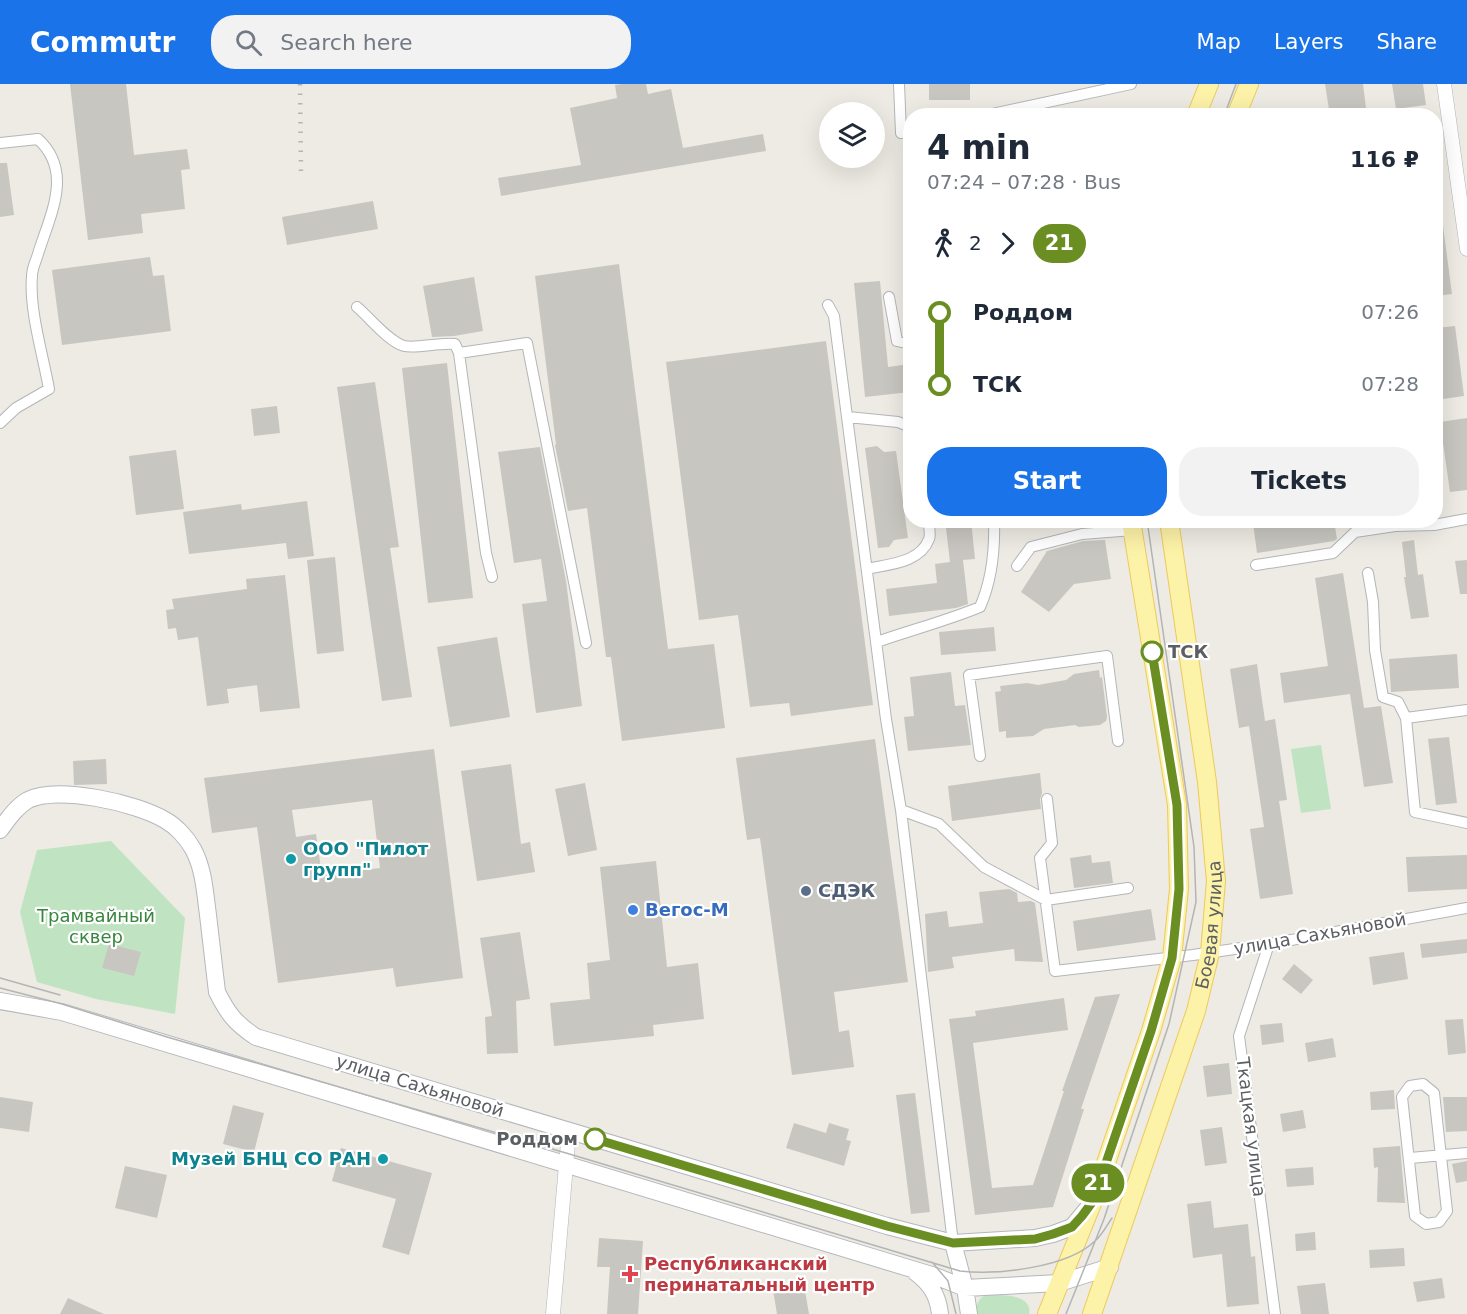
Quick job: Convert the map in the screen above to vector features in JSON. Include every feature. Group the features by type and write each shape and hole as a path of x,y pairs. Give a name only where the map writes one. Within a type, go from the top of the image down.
{"main road":[{"path":"1199,108 1209,84"},
{"path":"1239,108 1249,84"},
{"name":"Боевая улица","path":"1047,1314 1093,1201 1151,1031 1172,958 1179,889 1177,805 1132,528"},
{"name":"Боевая улица","path":"1092,1314 1196,1011 1210,953 1216,881 1207,782 1170,528"},
{"name":"улица Сахьяновой","path":"0,830 14,811 29,800 48,795 75,794 143,810 165,820 179,830 193,848 203,873 218,992 226,1009 238,1025 256,1037 887,1226 953,1243 1035,1239 1053,1234 1072,1227 1093,1201"},
{"name":"улица Сахьяновой","path":"0,1001 62,1012 944,1279 965,1288 1059,1283 1110,1267"},
{"path":"944,1279 953,1243"},
{"path":"953,1243 965,1288 969,1314"},
{"path":"911,1270 926,1280 933,1290 939,1301 940,1314"}],"street":[{"path":"899,84 901,133 903,133"},
{"path":"1020,108 1131,84"},
{"path":"1444,84 1467,249"},
{"path":"0,143 39,139 47,147 57,168 58,193 32,273 32,296 49,389 16,408 0,423"},
{"path":"889,297 897,341 903,342"},
{"path":"828,305 834,316 901,810 953,1243"},
{"path":"357,307 394,340 405,346 455,344 459,353 486,553 492,577"},
{"path":"459,353 527,343 586,644"},
{"path":"848,417 903,424"},
{"path":"1443,521 1467,519"},
{"path":"867,569 904,561 920,554 930,538 929,528"},
{"path":"877,642 980,607 989,587 994,528"},
{"path":"1017,566 1031,547 1115,528"},
{"path":"1256,566 1333,553 1355,532 1382,528"},
{"path":"1368,573 1383,697 1398,702 1406,718 1415,813 1467,823"},
{"path":"980,756 969,675 1107,656 1118,741"},
{"path":"1406,718 1467,710"},
{"path":"1046,900 1040,858 1052,843 1047,799"},
{"path":"901,810 939,824 984,867 1046,900 1128,888"},
{"name":"улица Сахьяновой","path":"1046,900 1055,971 1269,944 1467,908"},
{"name":"Ткацкая улица","path":"1269,944 1239,1036 1275,1314"},
{"path":"1423,1084 1434,1092 1441,1155 1447,1211 1439,1222 1426,1224 1415,1216 1402,1097 1410,1086 1423,1084"},
{"path":"553,1314 568,1131"},
{"path":"1410,1158 1467,1153"}],"green space":[{"path":"1321,745 1331,809 1301,813 1291,749"},
{"name":"Трамвайный сквер","path":"111,841 185,918 175,1014 96,999 37,982 20,912 37,850"},
{"path":"986,1295 1007,1295 1021,1299 1029,1307 1029,1314 977,1314 978,1303"}],"building":[{"path":"70,84 126,84 134,155 187,149 190,169 181,170 185,209 141,214 143,233 88,240"},
{"path":"646,84 648,94 671,89 683,148 763,134 766,151 501,196 498,178 581,165 570,108 617,98 615,85"},
{"path":"929,84 970,84 970,100 929,100"},
{"path":"1325,84 1363,84 1366,108 1329,108"},
{"path":"1392,84 1423,84 1426,105 1396,108"},
{"path":"0,163 7,163 14,215 0,217"},
{"path":"373,201 378,229 287,245 282,217"},
{"path":"1443,226 1452,294 1443,295"},
{"path":"150,257 153,276 164,275 171,331 62,345 52,270"},
{"path":"619,264 668,649 714,644 725,728 622,741 611,657 606,657 587,508 568,511 555,445 535,276"},
{"path":"474,277 483,331 432,337 423,286"},
{"path":"880,281 888,367 903,365 903,393 865,397 854,283"},
{"path":"1455,326 1464,396 1443,399 1443,327"},
{"path":"826,341 873,705 791,716 789,703 750,707 738,615 699,620 666,362"},
{"path":"447,363 473,598 428,603 402,368"},
{"path":"375,382 399,547 390,548 412,697 382,701 337,387"},
{"path":"277,406 280,433 254,436 251,409"},
{"path":"1467,418 1467,490 1450,492 1443,443 1443,422"},
{"path":"877,446 884,452 896,451 903,502 903,528 907,528 908,538 894,540 889,547 878,548 865,448"},
{"path":"540,447 566,581 582,706 536,713 522,604 547,601 541,559 514,563 498,452"},
{"path":"176,450 184,509 136,515 129,456"},
{"path":"307,501 314,556 288,559 286,543 189,554 183,512 241,504 242,510"},
{"path":"946,528 972,528 975,559 963,560 968,604 956,608 889,616 886,589 937,583 935,564 950,562"},
{"path":"1254,528 1335,528 1337,539 1334,541 1257,553"},
{"path":"1105,540 1111,579 1074,584 1049,612 1021,592 1047,551 1083,541"},
{"path":"1414,540 1418,575 1423,574 1429,617 1411,619 1404,577 1406,577 1402,542"},
{"path":"335,557 344,651 317,654 307,560"},
{"path":"1467,560 1467,594 1460,594 1455,561"},
{"path":"1343,573 1364,708 1381,706 1393,783 1364,787 1350,694 1284,703 1280,673 1328,666 1315,578"},
{"path":"285,575 300,708 260,712 257,685 227,689 229,703 207,706 198,637 178,640 176,628 168,629 166,610 174,609 172,599 247,589 246,579"},
{"path":"994,627 996,651 941,655 939,632"},
{"path":"497,637 510,717 450,727 437,647"},
{"path":"1457,654 1459,688 1391,692 1389,659"},
{"path":"1257,664 1265,721 1275,719 1287,800 1279,801 1293,894 1260,899 1250,829 1264,827 1249,726 1239,728 1230,669"},
{"path":"1099,670 1107,717 1106,721 1100,725 1044,729 1033,736 1006,738 1006,731 999,732 995,692 1001,691 1000,686 1027,683 1038,685 1066,680 1074,674"},
{"path":"951,672 955,706 965,705 971,745 908,751 904,717 914,716 910,677"},
{"path":"1449,737 1457,803 1436,805 1428,739"},
{"path":"875,739 908,982 834,992 839,1032 849,1030 854,1067 792,1075 760,838 747,840 736,758"},
{"path":"434,749 463,978 396,987 393,968 278,983 257,827 212,833 204,778","holes":["372,800 380,868 322,875 316,834 296,837 292,810"]},
{"path":"106,759 107,784 74,785 73,761"},
{"path":"511,764 521,844 530,842 535,872 477,881 461,771"},
{"path":"1040,773 1041,809 952,821 948,786"},
{"path":"585,783 597,850 568,856 555,789"},
{"path":"1091,855 1092,863 1110,861 1113,883 1074,888 1070,858"},
{"path":"1467,855 1467,889 1408,892 1406,857"},
{"name":"Вегос-М","path":"656,861 667,967 698,963 704,1019 653,1025 654,1036 554,1046 550,1003 590,999 587,963 610,960 600,867"},
{"path":"1009,889 1017,893 1018,902 1035,903 1043,962 1015,961 1014,949 952,957 954,968 928,972 925,914 947,911 949,927 983,923 979,892"},
{"path":"1151,909 1156,940 1077,951 1073,921"},
{"path":"520,932 530,999 516,1001 518,1053 487,1054 485,1017 492,1016 480,938"},
{"path":"1467,939 1467,953 1422,958 1420,944"},
{"path":"109,944 141,952 134,976 102,968"},
{"path":"1404,952 1408,979 1373,985 1369,957"},
{"path":"1294,964 1313,980 1301,994 1282,979"},
{"path":"1120,994 1081,1109 1084,1109 1053,1207 975,1215 949,1019 976,1016 975,1011 1064,998 1068,1030 973,1043 992,1188 1033,1185 1064,1091 1062,1091 1095,997"},
{"path":"1463,1019 1466,1053 1448,1055 1445,1020"},
{"path":"1282,1023 1284,1042 1262,1045 1260,1025"},
{"path":"1333,1038 1336,1057 1308,1062 1305,1043"},
{"path":"1229,1063 1232,1094 1207,1097 1203,1066"},
{"path":"1394,1090 1395,1109 1371,1110 1370,1092"},
{"path":"915,1093 930,1212 911,1214 896,1095"},
{"path":"0,1097 33,1102 29,1132 0,1128"},
{"path":"1443,1097 1467,1097 1467,1131 1446,1132"},
{"path":"233,1105 264,1113 254,1152 223,1144"},
{"path":"1303,1110 1306,1128 1283,1132 1280,1114"},
{"path":"794,1123 826,1133 829,1123 849,1129 846,1140 851,1141 844,1166 786,1148"},
{"path":"1222,1127 1227,1163 1205,1166 1200,1130"},
{"path":"1400,1146 1405,1203 1377,1202 1378,1167 1374,1168 1373,1148"},
{"path":"341,1148 432,1173 409,1255 382,1247 396,1199 332,1181"},
{"path":"1467,1161 1467,1181 1456,1183 1452,1164"},
{"path":"125,1166 167,1175 157,1218 115,1208"},
{"path":"1313,1167 1314,1185 1287,1187 1285,1169"},
{"path":"1211,1201 1214,1228 1248,1224 1251,1257 1255,1256 1259,1304 1227,1307 1222,1254 1193,1258 1187,1204"},
{"path":"1315,1232 1316,1250 1296,1251 1295,1234"},
{"path":"599,1238 643,1241 638,1314 607,1314 610,1267 597,1267"},
{"path":"1404,1248 1405,1266 1370,1268 1369,1250"},
{"path":"1442,1278 1445,1298 1417,1302 1413,1282"},
{"path":"1325,1283 1329,1314 1301,1314 1297,1286"},
{"path":"804,1285 809,1314 777,1314 773,1290"},
{"path":"68,1298 104,1314 60,1314"}],"tram line":[{"path":"1227,108 1236,84"},
{"path":"1066,1314 1104,1219 1169,1024 1196,902 1194,847 1148,528"},
{"path":"0,978 60,995"},
{"path":"0,988 62,1004 960,1271 993,1272 1031,1268 1067,1258 1095,1241 1112,1218"},
{"path":"932,1262 948,1281 956,1314"}],"railway":[{"path":"300,84 301,171"}],"bus line":[{"name":"21","path":"595,1139 887,1226 953,1243 1035,1239 1072,1227 1093,1201 1151,1031 1172,958 1179,889 1177,805 1152,652"}],"place":[{"name":"ТСК","path":"1152,652"},
{"name":"ООО \"Пилот групп\"","path":"291,859"},
{"name":"СДЭК","path":"806,891"},
{"name":"Вегос-М","path":"633,910"},
{"name":"Роддом","path":"595,1139"},
{"name":"Музей БНЦ СО РАН","path":"383,1159"},
{"name":"Республиканский перинатальный центр","path":"630,1274"}]}
